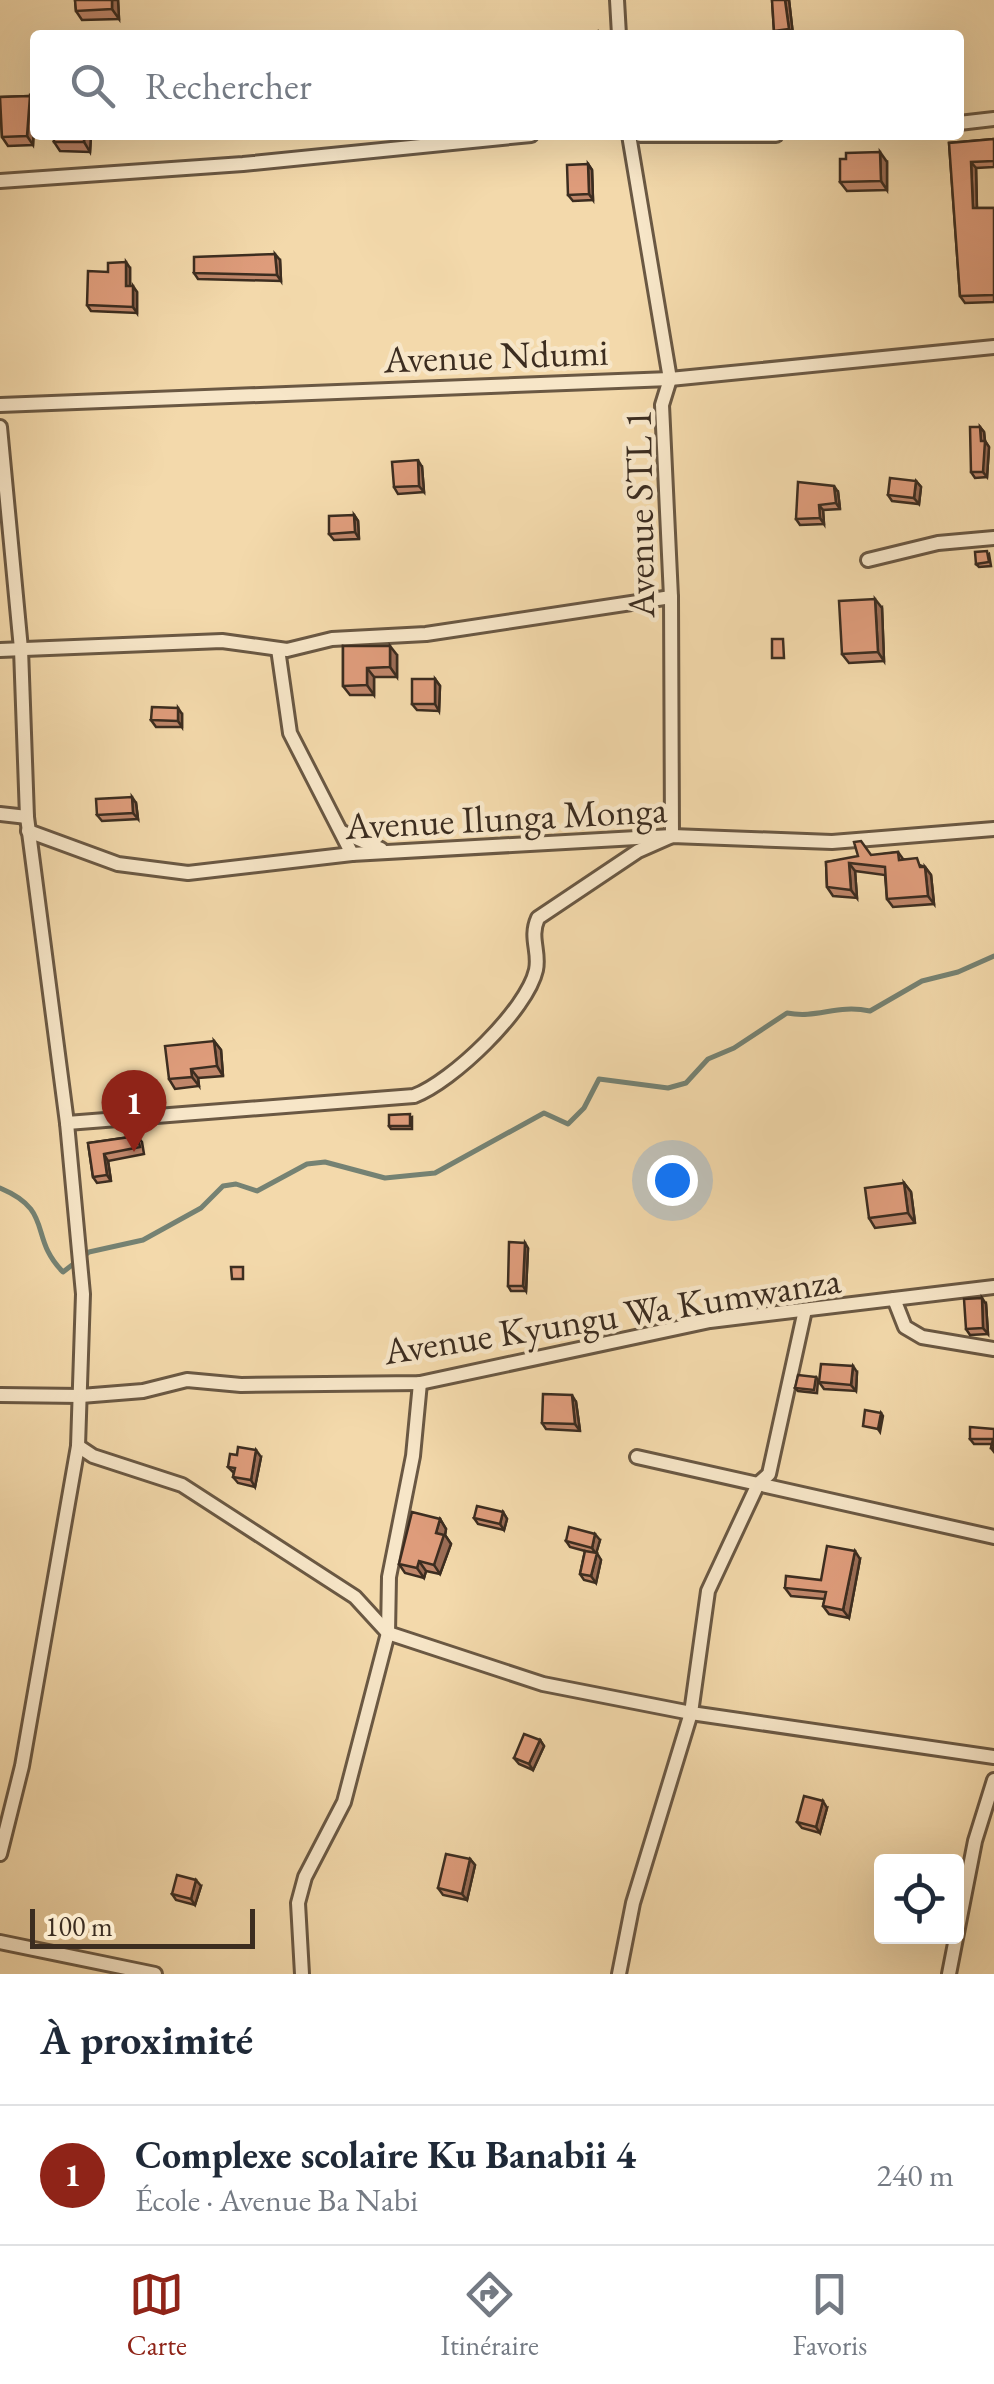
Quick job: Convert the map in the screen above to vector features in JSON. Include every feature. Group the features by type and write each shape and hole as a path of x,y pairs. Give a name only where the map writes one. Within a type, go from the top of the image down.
{"street":[{"path":"617,0 620,30"},
{"path":"964,122 994,119"},
{"path":"0,181 243,164 481,140"},
{"name":"Avenue STL 1","path":"630,140 670,379 662,405 671,597 672,836"},
{"name":"Avenue Ndumi","path":"0,405 670,379 994,347"},
{"path":"0,427 20,649 27,824 67,1123 82,1294 78,1446 22,1766 0,1854"},
{"path":"868,560 938,542 994,538"},
{"path":"0,650 222,641 278,649 332,639 426,634 528,622 671,597"},
{"path":"278,649 290,733 352,854"},
{"name":"Avenue Ilunga Monga","path":"0,814 151,871 188,873 352,854 672,836 832,842 994,829"},
{"path":"342,832 387,852"},
{"path":"67,1123 414,1096 433,1089 506,1024 530,992 538,965 531,934 538,918 638,851 672,836"},
{"name":"Avenue Kyungu Wa Kumwanza","path":"0,1395 80,1396 142,1391 187,1380 241,1385 420,1383 661,1330 994,1287"},
{"path":"894,1300 905,1327 922,1338 994,1349"},
{"path":"619,1974 633,1903 692,1712 708,1591 758,1484 769,1474 805,1310"},
{"path":"302,1974 298,1903 305,1877 344,1802 388,1633 389,1577 413,1456 420,1383"},
{"path":"78,1446 93,1456 182,1485 355,1596 388,1633 543,1684 692,1712 994,1758"},
{"path":"637,1457 994,1537"},
{"path":"949,1974 975,1840 994,1780"},
{"path":"0,1942 154,1974"}],"building":[{"path":"75,0 112,0 112,9 76,11"},
{"path":"772,0 785,0 789,29 774,30"},
{"path":"30,96 27,136 2,137 0,97"},
{"path":"994,139 994,161 971,162 973,208 994,208 994,295 960,296 949,143"},
{"path":"880,152 881,181 840,182 840,159 846,159 846,153"},
{"path":"588,164 589,194 568,195 567,165"},
{"path":"275,254 277,275 194,273 194,257"},
{"path":"126,262 126,286 133,286 133,307 87,305 88,271 108,272 108,263"},
{"path":"970,427 980,427 981,441 985,441 983,472 971,472"},
{"path":"418,460 419,486 394,487 392,462"},
{"path":"890,478 916,481 914,498 888,495"},
{"path":"798,482 834,486 836,503 819,505 820,518 796,519"},
{"path":"354,515 355,532 329,534 329,516"},
{"path":"987,551 989,562 976,564 975,552"},
{"path":"875,599 878,652 842,654 839,601"},
{"path":"772,639 783,639 784,658 772,658"},
{"path":"343,646 390,646 390,667 367,668 367,685 343,686"},
{"path":"412,679 435,679 435,704 412,704"},
{"path":"152,707 178,708 178,721 151,720"},
{"path":"132,797 133,813 97,815 96,799"},
{"path":"861,841 871,855 898,852 899,860 917,858 920,867 925,867 928,896 887,899 885,867 849,863 851,890 827,887 826,862 858,856 854,842"},
{"path":"214,1041 217,1066 191,1069 192,1077 169,1079 165,1046"},
{"path":"410,1114 410,1126 389,1126 389,1115"},
{"path":"137,1136 140,1147 104,1154 107,1175 93,1177 88,1143"},
{"path":"904,1183 908,1213 869,1218 865,1188"},
{"path":"509,1242 525,1243 523,1286 508,1286"},
{"path":"231,1267 243,1267 243,1279 232,1279"},
{"path":"982,1298 983,1328 966,1329 964,1299"},
{"path":"821,1364 853,1366 851,1385 819,1382"},
{"path":"798,1375 816,1377 814,1390 795,1388"},
{"path":"543,1394 572,1395 575,1424 542,1423"},
{"path":"865,1410 881,1413 878,1429 863,1426"},
{"path":"970,1427 994,1429 994,1448 993,1439 970,1439"},
{"path":"238,1447 256,1450 251,1480 233,1477 235,1468 228,1467 230,1454 237,1455"},
{"path":"477,1506 503,1512 500,1524 474,1518"},
{"path":"412,1512 440,1519 436,1533 444,1535 434,1565 419,1561 417,1568 399,1564"},
{"path":"569,1527 595,1534 592,1548 566,1541"},
{"path":"827,1546 855,1551 843,1610 823,1606 826,1592 785,1588 786,1576 821,1580"},
{"path":"585,1551 597,1553 591,1576 580,1574"},
{"path":"524,1734 540,1740 529,1764 514,1758"},
{"path":"804,1796 823,1801 816,1827 797,1822"},
{"path":"446,1854 470,1859 462,1894 438,1888"},
{"path":"177,1875 196,1880 191,1899 172,1894"}],"waterway":[{"path":"0,1188 17,1197 35,1215 46,1247 63,1272 89,1252 143,1240 201,1208 223,1186 236,1184 257,1191 307,1164 325,1162 385,1178 435,1173 544,1113 568,1124 584,1108 599,1079 668,1088 686,1083 708,1059 734,1048 787,1013 870,1011 922,981 958,972 994,956"}],"place":[{"name":"Complexe scolaire Ku Banabii 4","path":"134,1152"}]}
